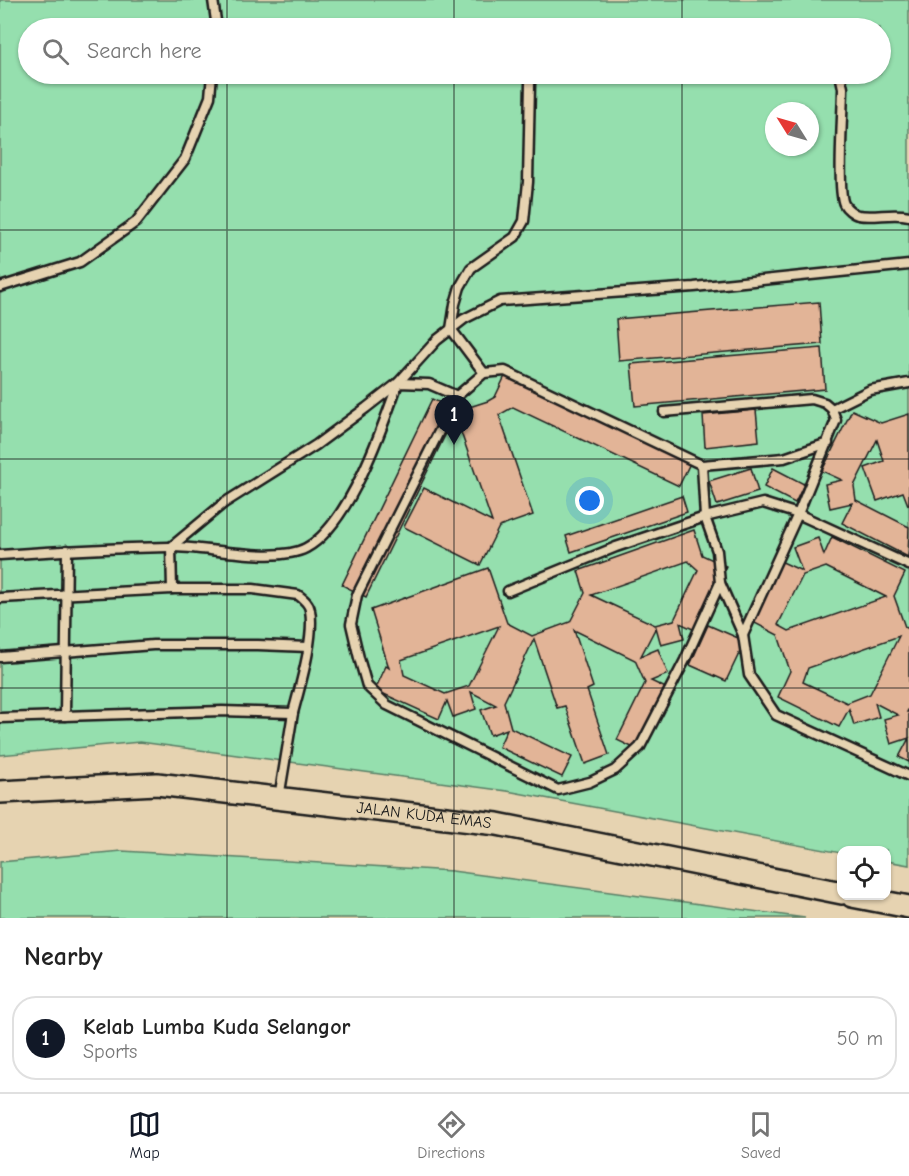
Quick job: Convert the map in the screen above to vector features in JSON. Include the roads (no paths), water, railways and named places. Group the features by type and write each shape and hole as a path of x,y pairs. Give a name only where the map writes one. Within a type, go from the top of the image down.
{"street":[{"name":"JALAN KUDA EMAS","path":"0,792 157,784 497,824 837,892"},
{"path":"873,900 909,907"}],"lane":[{"path":"213,0 216,18"},
{"path":"0,287 80,262 136,222 185,159 210,97 211,84"},
{"path":"484,373 451,330 454,304 460,287 471,268 515,237 524,221 528,182 530,84"},
{"path":"842,84 841,179 843,202 857,215 900,214 909,216"},
{"path":"171,547 224,503 316,445 398,383 437,340 464,319 500,301 693,287 909,266"},
{"path":"720,583 685,660 640,747 615,770 590,782 558,790 387,705 367,686 351,624 357,595 457,396 484,373 505,371 702,465 784,458 828,442"},
{"path":"398,383 429,384 457,396"},
{"path":"0,555 67,550 171,547 277,555 305,549 329,530 364,473 398,383"},
{"path":"832,409 870,390 909,383"},
{"path":"664,412 812,399 832,409 836,420 798,514 743,635"},
{"path":"702,465 705,517 717,551 720,583 743,635 749,675 776,715 909,776"},
{"path":"508,591 616,547 705,517 763,503 798,514 909,565"},
{"path":"171,547 172,589"},
{"path":"65,716 67,550"},
{"path":"0,598 172,589 253,589 298,595 310,608 307,658 293,713 279,798"},
{"path":"0,657 153,645 308,647"},
{"path":"0,718 222,711 293,713"}],"place":[{"name":"Kelab Lumba Kuda Selangor","path":"454,445"}]}
